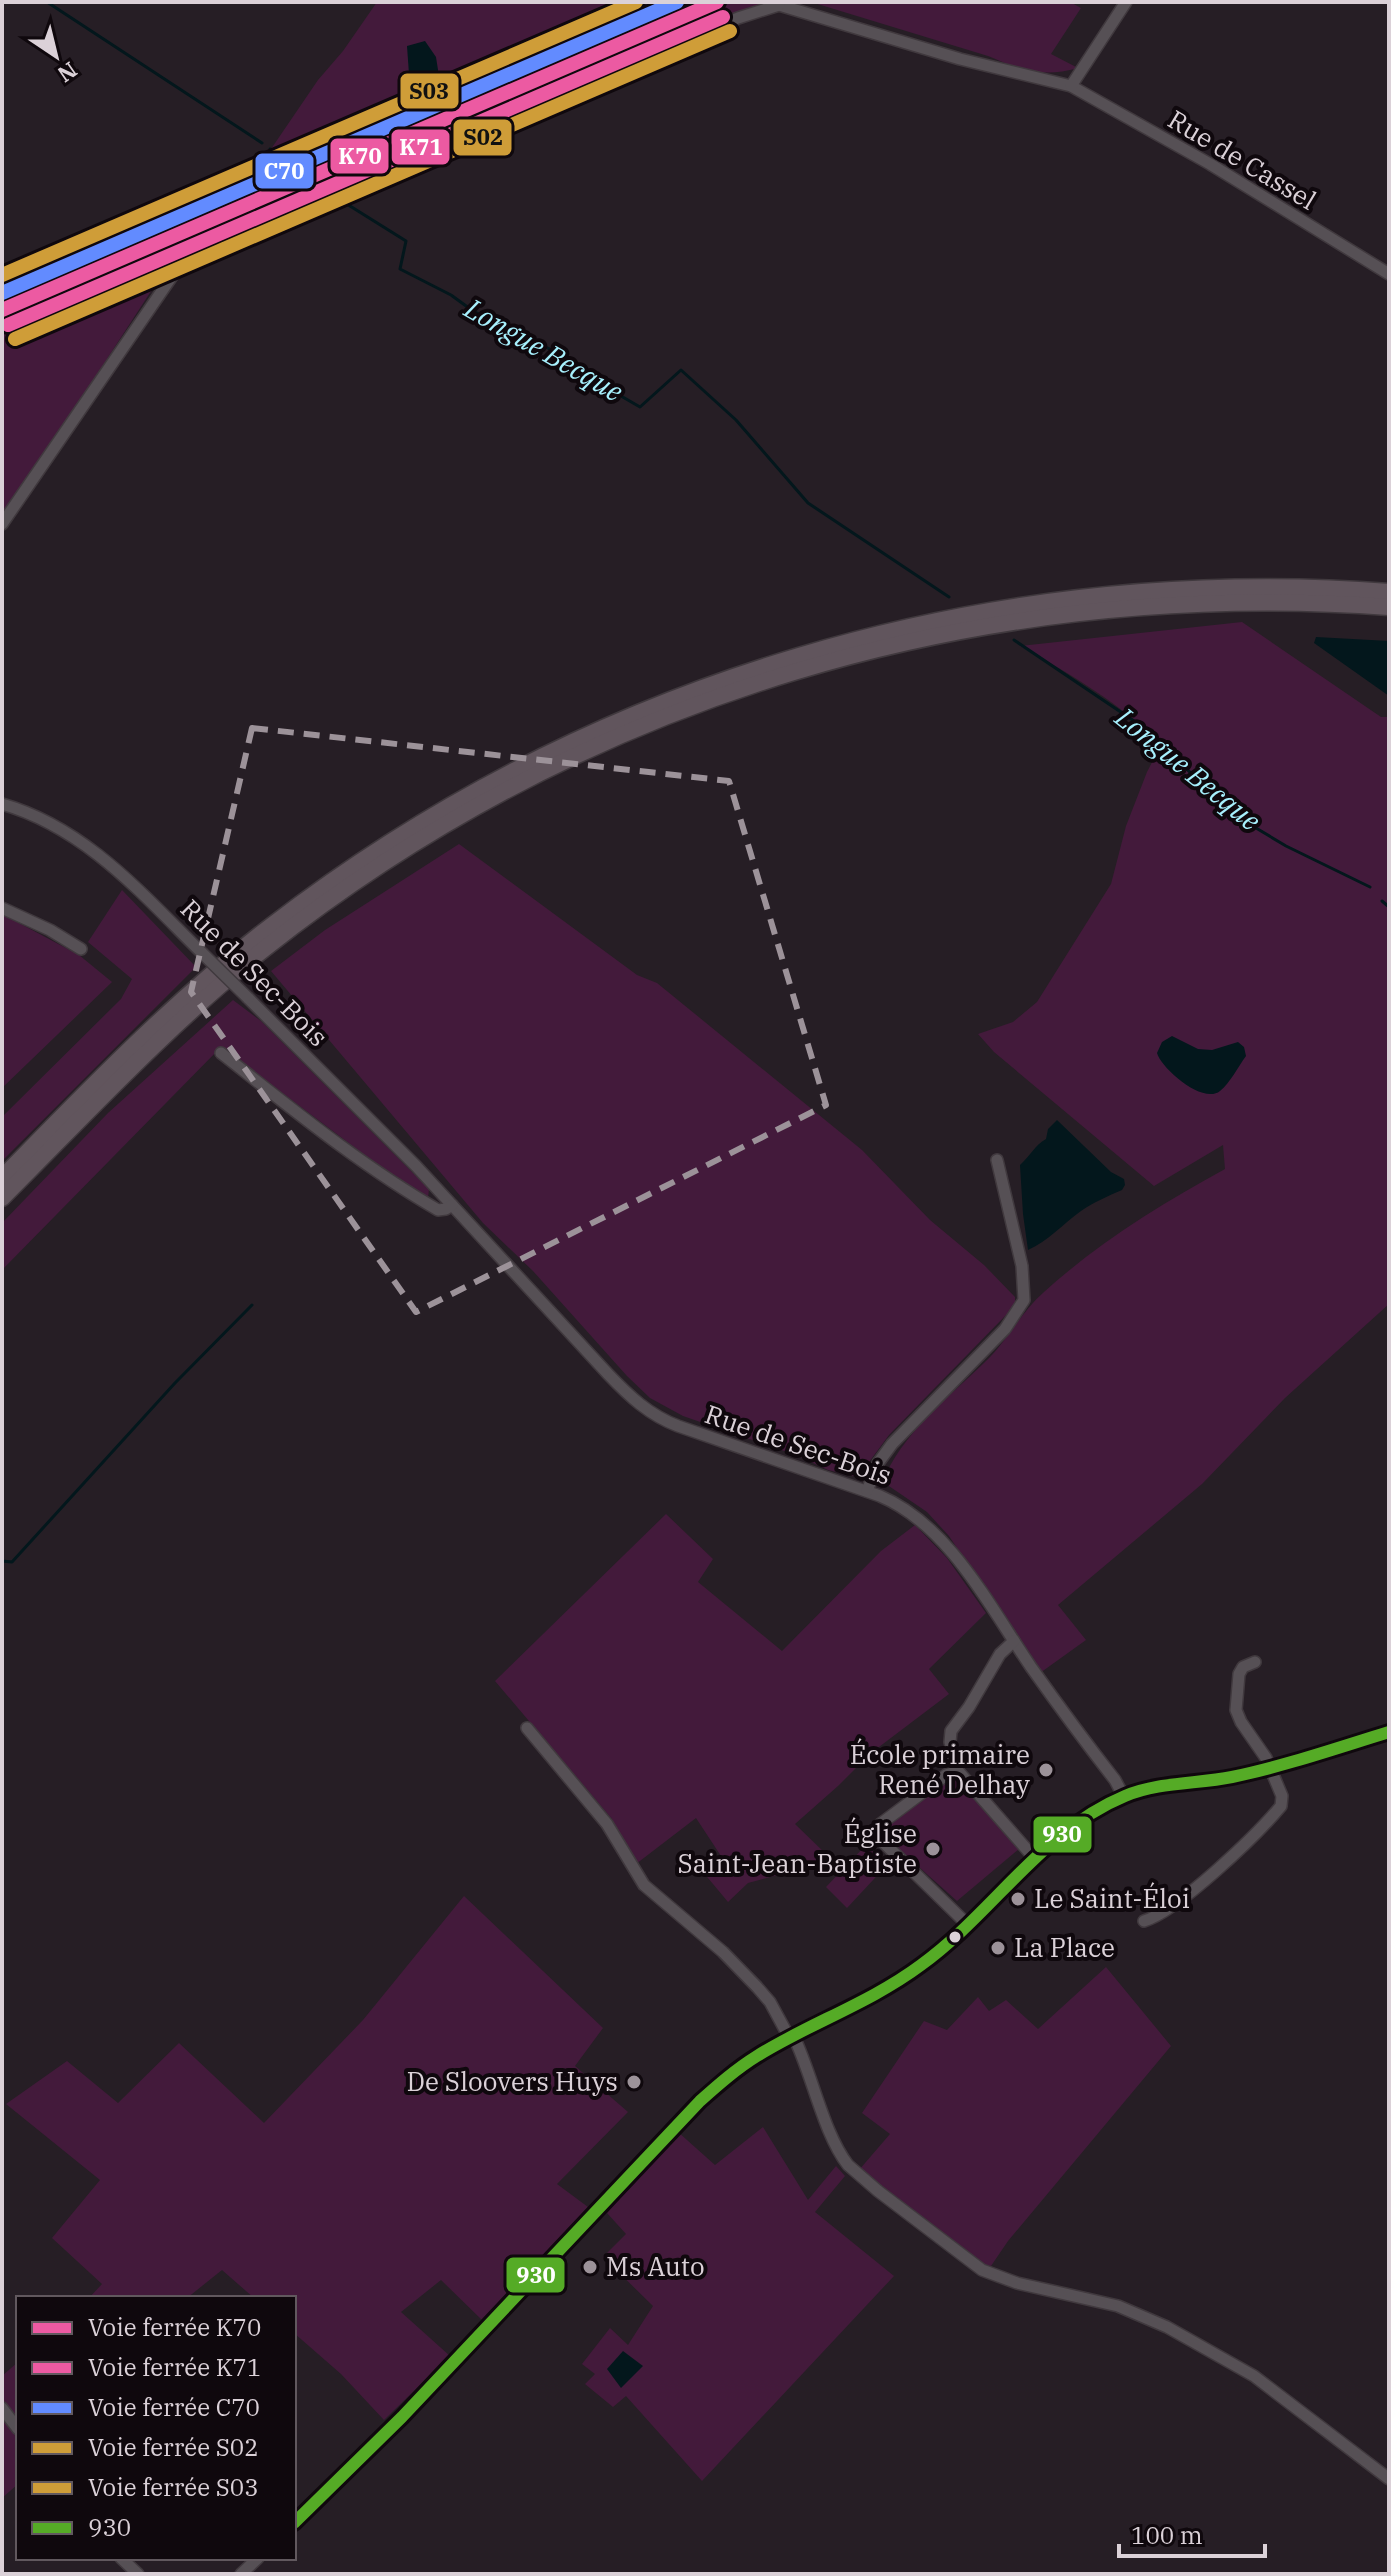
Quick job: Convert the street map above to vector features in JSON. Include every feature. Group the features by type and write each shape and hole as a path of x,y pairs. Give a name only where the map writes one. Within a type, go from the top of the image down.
{"highway":[{"path":"2,1178 169,1012 315,892 402,834 485,786 544,755 648,708 738,674 820,648 902,627 1015,606 1110,594 1205,588 1389,592"},
{"path":"2,1198 161,1039 245,965 312,913 399,853 481,804 633,730 723,694 813,665 913,639 1009,621 1110,608 1187,603 1282,602 1389,607"}],"street":[{"path":"1071,86 1126,2"},
{"path":"2,524 177,269 196,252 673,45 778,4"},
{"name":"Rue de Cassel","path":"778,4 960,59 1071,86 1210,164 1389,274"},
{"name":"Rue de Sec-Bois","path":"2,804 55,825 90,847 128,881 416,1166 608,1374 647,1410 687,1429 867,1491 904,1508 938,1537 1115,1780 1124,1797"},
{"path":"2,908 50,930 81,949"},
{"path":"221,1053 377,1171 438,1210 452,1205"},
{"path":"867,1491 878,1463 892,1444 1005,1329 1024,1300 1022,1266 997,1160"},
{"path":"1014,1641 997,1658 969,1707 951,1731 950,1742 958,1771 1036,1860"},
{"path":"1144,1921 1162,1914 1215,1871 1282,1803 1282,1796 1264,1754 1236,1710 1239,1674 1243,1667 1255,1662"},
{"path":"527,1728 607,1824 644,1885 723,1952 762,1992 802,2052 835,2144 844,2160 864,2180 988,2272 1010,2281 1118,2306 1167,2327 1254,2376 1389,2479"},
{"path":"296,2521 427,2391 700,2101 737,2068 791,2036 882,1991 937,1953 1077,1825 1124,1797 1270,1768 1389,1732"},
{"path":"958,1771 946,1775 881,1824 877,1832 881,1840 969,1926"},
{"path":"2,2408 16,2426"},
{"path":"123,2560 138,2574"},
{"path":"241,2574 256,2560"}],"highlighted area":[{"path":"252,728 729,781 826,1105 416,1312 191,992"}],"shaded area":[{"path":"377,2 690,2 327,154 286,154 271,149"},
{"path":"732,2 766,2 380,166 365,162"},
{"path":"811,2 1070,2 1081,8 1051,54 1078,68 1053,72 1021,69"},
{"path":"425,41 436,57 440,83 416,94 409,74 407,46"},
{"path":"288,195 294,204 202,243 170,262 51,445 2,514 2,319"},
{"path":"1242,622 1381,717 1389,717 1389,1304 1285,1398 1202,1484 1058,1605 1086,1640 1040,1673 949,1536 927,1512 883,1482 901,1448 913,1433 993,1354 1044,1292 1131,1225 1225,1169 1223,1145 1154,1186 994,1052 978,1034 1013,1022 1037,1002 1111,884 1126,826 1161,745 1112,703 1020,646"},
{"path":"1316,637 1389,641 1389,696 1314,643"},
{"path":"459,844 637,975 657,983 862,1150 930,1220 984,1265 1015,1297 1009,1312 889,1435 858,1477 828,1470 796,1455 683,1416 650,1398 533,1271 483,1223 271,971 325,930"},
{"path":"122,890 196,967 2,1161 2,1117 121,999 132,979 88,942"},
{"path":"2,914 79,955 112,982 2,1088"},
{"path":"233,1000 261,1021 429,1189 428,1198 366,1156 221,1047 2,1270 2,1223 108,1113"},
{"path":"1172,1036 1198,1049 1212,1050 1238,1042 1244,1047 1246,1056 1220,1091 1204,1093 1184,1083 1160,1060 1157,1053 1162,1042"},
{"path":"1057,1120 1111,1172 1124,1179 1125,1185 1122,1190 1081,1211 1028,1250 1020,1165 1046,1139 1048,1129"},
{"path":"666,1514 713,1559 698,1582 782,1651 881,1551 915,1525 947,1558 986,1613 929,1669 949,1694 871,1753 795,1824 828,1856 796,1870 748,1883 728,1902 703,1872 721,1856 696,1818 636,1864 612,1819 495,1681"},
{"path":"955,1775 1019,1849 957,1901 882,1834 883,1828"},
{"path":"866,1845 887,1865 847,1908 826,1887"},
{"path":"464,1896 603,2028 575,2066 628,2112 557,2184 588,2207 482,2320 441,2280 401,2312 450,2356 384,2420 341,2374 296,2335 296,2296 252,2296 222,2270 190,2296 91,2296 102,2284 52,2238 100,2180 6,2104 67,2061 118,2103 179,2043 264,2123 363,2020"},
{"path":"1106,1967 1171,2046 1008,2241 991,2266 980,2263 859,2170 890,2134 862,2113 924,2021 947,2030 978,1997 989,2011 1006,2000 1038,2029"},
{"path":"763,2127 808,2200 836,2166 845,2176 815,2212 894,2276 702,2481 626,2396 613,2407 585,2384 595,2374 582,2364 610,2328 628,2345 653,2306 603,2257 626,2234 607,2213 678,2132 715,2165"},
{"path":"623,2351 643,2366 621,2388 607,2369"},
{"path":"16,2364 16,2420 2,2403 2,2376"},
{"path":"2,2419 16,2436 16,2486 2,2498"}],"waterway":[{"name":"Longue Becque","path":"47,2 262,143"},
{"name":"Longue Becque","path":"270,149 289,160 309,155 312,158"},
{"name":"Longue Becque","path":"322,181 324,187"},
{"name":"Longue Becque","path":"329,197 342,201 406,241 400,269 451,295 473,311 574,361 640,407 681,370 736,420 808,503 949,597"},
{"name":"Longue Becque","path":"1014,640 1143,727 1221,802 1256,828 1370,887"},
{"name":"Longue Becque","path":"1382,901 1389,907"},
{"path":"2,1561 12,1562 175,1383 252,1305"}],"rail line":[{"name":"S03","path":"2,275 636,2"},
{"name":"C70","path":"2,293 677,2"},
{"name":"K70","path":"2,310 717,2"},
{"name":"K71","path":"8,325 723,17"},
{"name":"S02","path":"15,339 730,31"}],"transit line":[{"name":"930","path":"296,2521 402,2417 700,2101 757,2056 881,1991 921,1965 1068,1830 1095,1811 1138,1791 1252,1773 1389,1732"}],"place":[{"name":"École primaire René Delhay","path":"1046,1770"},
{"name":"Église Saint-Jean-Baptiste","path":"933,1849"},
{"name":"Le Saint-Éloi","path":"1018,1899"},
{"name":"La Place","path":"998,1948"},
{"name":"De Sloovers Huys","path":"634,2082"},
{"name":"Ms Auto","path":"590,2267"}]}
